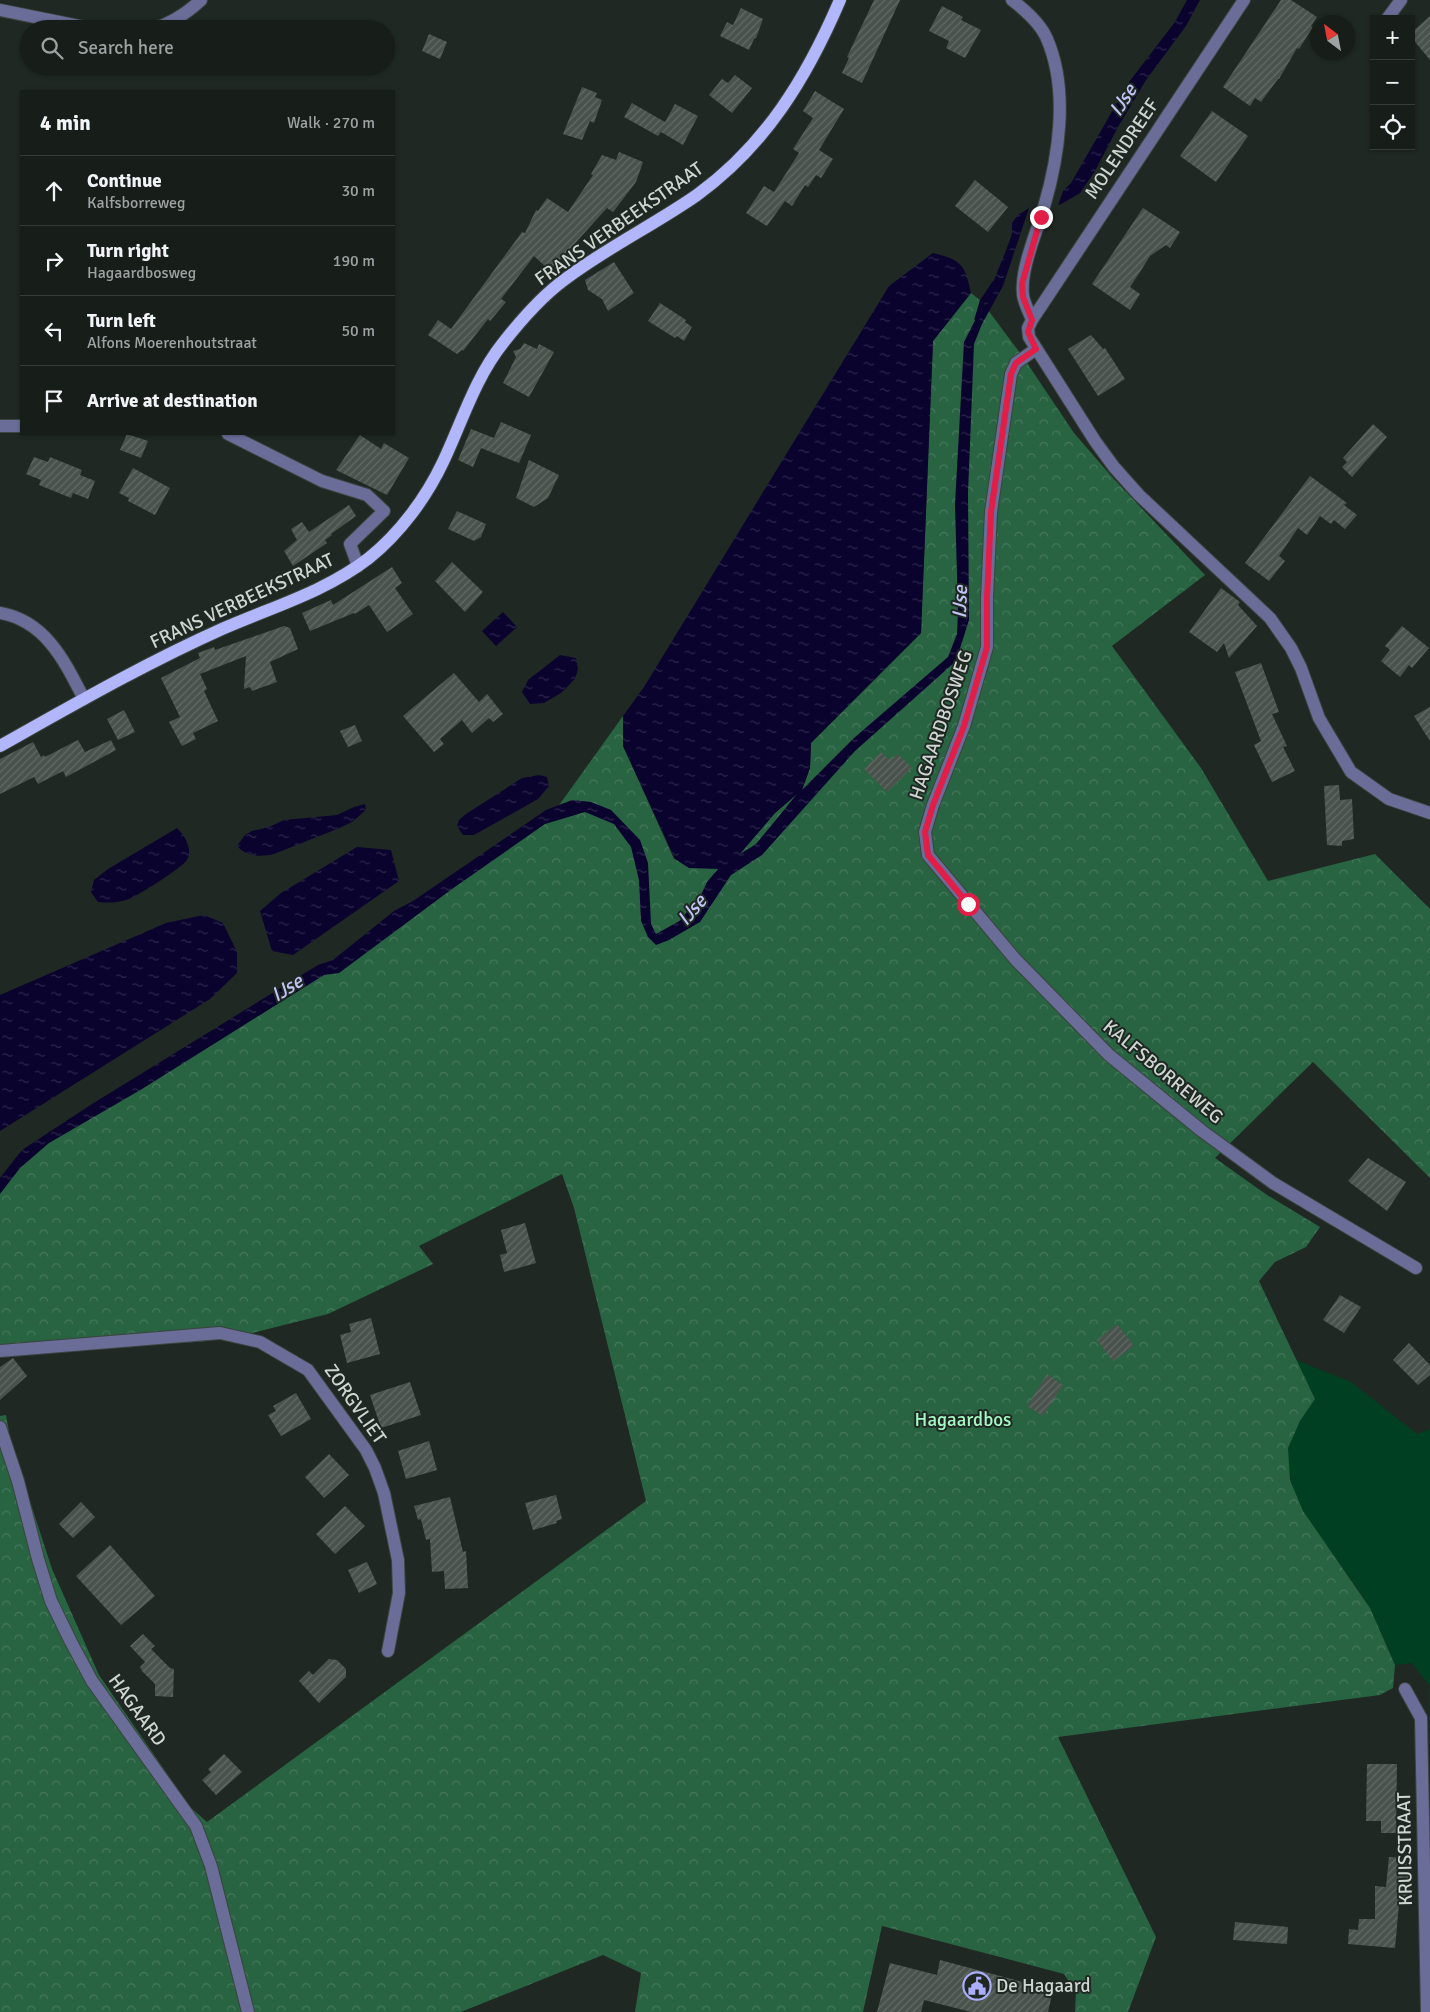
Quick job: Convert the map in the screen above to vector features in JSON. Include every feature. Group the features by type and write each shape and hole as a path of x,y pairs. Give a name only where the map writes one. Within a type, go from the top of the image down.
{"main road":[{"name":"FRANS VERBEEKSTRAAT","path":"0,746 168,655 222,629 315,591 358,566 393,537 430,488 487,368 501,345 540,301 564,280 695,196 740,159 784,107 809,67 840,0"}],"street":[{"path":"173,20 189,11 201,0"},
{"path":"1012,0 1026,11 1047,38 1057,73 1060,116 1052,182 1023,276 1023,297 1032,320 1028,332 1036,349 1094,441 1114,467 1139,495 1252,600 1276,626 1302,668 1319,718 1351,772 1389,799 1430,813"},
{"name":"MOLENDREEF","path":"1032,320 1244,0"},
{"path":"1390,15 1400,0"},
{"path":"0,10 49,20"},
{"name":"HAGAARDBOSWEG","path":"928,855 925,832 933,805 964,726 987,647 991,512 1011,374 1016,363 1036,349"},
{"path":"0,426 20,426"},
{"path":"230,435 322,481 367,495 384,511 350,544 358,566"},
{"path":"0,613 12,615 37,628 65,662 84,699"},
{"name":"KALFSBORREWEG","path":"928,855 1015,959 1109,1055 1202,1131 1273,1183 1416,1268"},
{"name":"ZORGVLIET","path":"0,1351 220,1333 260,1342 308,1370 366,1450 376,1468 384,1493 398,1560 399,1594 388,1651"},
{"name":"HAGAARD","path":"0,1427 18,1481 38,1559 51,1600 71,1642 92,1681 196,1826 211,1866 248,2012"},
{"name":"KRUISSTRAAT","path":"1405,1689 1421,1718 1427,2012"}],"green space":[{"name":"Hagaardbos","path":"971,293 982,302 1023,357 1074,433 1113,478 1205,575 1112,646 1201,768 1268,881 1375,854 1430,909 1430,1178 1313,1062 1215,1158 1267,1195 1320,1227 1306,1247 1275,1262 1259,1281 1315,1399 1300,1421 1288,1448 1290,1480 1303,1511 1370,1608 1395,1665 1393,1688 1380,1695 1058,1737 1156,1937 1128,2012 1075,2012 1076,1992 1064,1974 882,1926 863,2012 635,2012 641,1973 603,1955 461,2012 0,2012 0,1416 6,1415 11,1443 52,1569 99,1675 190,1807 207,1822 646,1501 574,1208 562,1174 419,1246 433,1264 328,1314 252,1333 209,1341 0,1355 0,1187 32,1149 384,928 552,815 623,716 623,746 674,859 732,862 775,813 802,790 810,768 811,743 921,633 933,341"},
{"path":"1296,1360 1351,1382 1417,1434 1430,1429 1430,1734 1429,1685 1412,1663 1395,1665 1370,1609 1317,1534 1295,1493 1289,1472 1289,1444 1295,1430 1315,1399"}],"water":[{"path":"1187,0 1200,0 1186,26 1146,80 1095,171 1080,193 1058,206 1063,191 1071,183 1129,82 1175,22"},
{"path":"1029,208 1003,286 982,324 974,344 968,493 969,620 956,661 855,751 762,855 731,875 700,922 669,940 656,945 648,937 641,921 639,880 631,847 614,824 585,812 545,824 452,889 339,973 324,975 142,1089 49,1143 20,1168 0,1194 0,1178 22,1150 92,1104 318,965 333,960 394,911 413,901 546,810 572,800 591,802 611,810 640,840 648,863 651,924 656,934 692,914 707,882 718,869 689,868 675,859 623,746 623,716 644,687 889,286 933,253 950,258 961,265 967,276 971,293 933,341 921,633 811,743 810,768 802,790 854,738 948,657 957,634 955,504 964,342 988,295 1012,234 1012,223 1018,215","holes":["797,794 756,844 740,854 775,813"]},
{"path":"503,612 517,627 496,646 482,631"},
{"path":"560,655 576,658 578,669 575,679 561,693 544,703 530,704 522,692 528,680"},
{"path":"539,775 547,777 549,786 538,799 474,835 463,835 457,826 459,820 466,814 522,778"},
{"path":"365,804 366,810 352,822 274,854 254,855 241,850 237,846 245,835 252,831 269,827 284,820 337,815"},
{"path":"177,828 189,847 189,856 184,864 131,898 109,903 98,902 91,892 94,880 108,869"},
{"path":"357,847 391,850 399,881 293,955 272,951 260,911 281,893"},
{"path":"204,915 223,923 237,952 237,973 210,999 0,1131 0,995 166,923"}],"building":[{"path":"874,0 900,0 862,83 842,73 849,58 847,57"},
{"path":"1281,0 1291,0 1314,15 1310,15 1310,32 1299,49 1297,48 1279,79 1261,102 1255,98 1250,106 1223,87"},
{"path":"942,6 963,17 961,20 981,30 965,58 946,48 949,41 929,31"},
{"path":"741,8 763,19 749,50 720,36 727,22 733,25"},
{"path":"1430,16 1430,60 1415,42 1415,29"},
{"path":"429,34 447,42 440,59 422,51"},
{"path":"735,75 752,88 732,113 709,95 722,79 728,83"},
{"path":"582,87 597,93 595,97 602,100 594,123 590,121 582,140 563,134"},
{"path":"815,91 844,109 819,150 833,159 821,178 816,175 808,187 805,185 792,206 785,201 767,226 746,213 764,186 774,192 799,153 793,149 813,118 803,111"},
{"path":"632,103 665,122 675,104 698,116 683,145 661,132 658,136 624,117"},
{"path":"1212,111 1248,136 1216,182 1180,156"},
{"path":"619,152 643,162 636,182 613,212 607,208 550,271 534,256 501,299 506,302 490,321 488,319 463,351 457,354 428,335 438,320 451,329 522,232 525,233 536,210 538,211 547,198 568,212 593,175 591,174 602,155 616,160"},
{"path":"975,180 1008,207 988,232 955,206"},
{"path":"1143,208 1180,232 1170,248 1166,245 1150,256 1130,287 1140,294 1130,310 1092,284"},
{"path":"614,262 634,293 608,311 602,299 588,290 585,280"},
{"path":"660,303 686,320 685,322 692,327 684,341 677,336 675,338 648,321"},
{"path":"1091,335 1103,349 1105,348 1125,379 1098,396 1068,349"},
{"path":"524,343 537,349 539,344 554,352 529,397 503,383 516,357 513,351 520,349"},
{"path":"501,422 531,435 519,463 481,448 473,467 458,460 471,429 494,438"},
{"path":"1373,424 1387,437 1352,477 1342,467 1347,462 1343,458"},
{"path":"127,435 148,441 141,458 120,450"},
{"path":"360,435 381,449 384,443 409,458 387,495 336,470"},
{"path":"34,457 48,462 50,457 82,470 80,475 95,481 88,499 73,493 71,498 39,485 41,480 26,474"},
{"path":"529,460 559,475 548,498 534,507 516,498"},
{"path":"133,468 170,488 155,515 128,501 129,498 119,493"},
{"path":"1310,476 1347,503 1344,505 1357,515 1345,529 1334,520 1331,524 1320,516 1307,535 1298,528 1279,556 1285,561 1269,581 1245,563"},
{"path":"349,505 356,516 331,534 325,540 327,543 293,566 284,551 297,540 291,529 302,522 309,532"},
{"path":"457,511 486,524 481,537 474,541 448,529"},
{"path":"452,562 483,592 465,612 435,581"},
{"path":"392,567 402,583 395,588 413,614 387,632 369,605 355,614 310,631 302,613 331,600 333,605"},
{"path":"1221,588 1240,602 1238,605 1257,626 1229,658 1224,643 1217,652 1189,632"},
{"path":"284,626 290,628 298,649 270,662 277,682 252,691 250,687 244,689 246,656 200,674 207,689 204,691 218,721 193,733 196,739 182,746 169,722 180,717 161,678 200,658 198,653 214,647 215,650"},
{"path":"1402,626 1429,648 1412,668 1409,665 1400,677 1381,661 1390,650 1385,646"},
{"path":"1261,663 1279,712 1272,714 1287,746 1283,747 1295,771 1272,782 1254,745 1261,741 1235,672"},
{"path":"454,673 479,702 487,694 503,714 493,722 489,718 472,733 462,720 440,739 444,744 434,752 403,716"},
{"path":"1430,707 1430,741 1414,716"},
{"path":"124,710 135,732 118,740 107,719"},
{"path":"355,725 362,741 348,747 340,731"},
{"path":"78,740 85,752 111,740 116,750 66,777 63,771 38,784 34,777 0,794 0,759 33,742 41,757 44,755 45,757"},
{"path":"881,752 891,760 898,754 912,768 887,792 864,769"},
{"path":"1339,785 1340,800 1352,799 1354,839 1342,841 1342,846 1327,845 1324,786"},
{"path":"1368,1158 1406,1182 1387,1211 1348,1181"},
{"path":"525,1223 536,1263 504,1272 500,1255 507,1253 501,1230"},
{"path":"1340,1295 1361,1307 1344,1333 1323,1320"},
{"path":"371,1318 380,1354 347,1363 340,1335 351,1332 349,1324"},
{"path":"1117,1324 1134,1346 1113,1361 1097,1340"},
{"path":"1409,1343 1430,1365 1430,1375 1418,1385 1393,1360"},
{"path":"13,1358 27,1376 0,1400 0,1367"},
{"path":"1047,1374 1063,1385 1043,1416 1027,1406"},
{"path":"410,1382 421,1415 381,1428 370,1395"},
{"path":"296,1393 311,1419 281,1436 268,1415 276,1411 273,1406"},
{"path":"429,1441 437,1470 406,1479 398,1451"},
{"path":"329,1454 349,1475 324,1498 305,1477"},
{"path":"556,1495 562,1519 556,1521 557,1523 533,1530 525,1503"},
{"path":"450,1497 463,1552 466,1551 468,1588 445,1589 444,1571 432,1572 430,1539 426,1540 421,1519 418,1520 414,1506"},
{"path":"81,1502 95,1517 73,1538 59,1524"},
{"path":"345,1506 365,1526 335,1554 316,1534"},
{"path":"110,1545 155,1596 121,1625 76,1576"},
{"path":"367,1562 377,1584 359,1593 348,1570"},
{"path":"143,1634 155,1646 151,1649 170,1668 174,1669 173,1697 155,1696 155,1684 140,1667 145,1662 130,1646"},
{"path":"329,1659 337,1660 346,1669 346,1677 319,1703 299,1681 309,1671 313,1675"},
{"path":"224,1754 242,1772 216,1795 202,1780 211,1772 208,1769"},
{"path":"1367,1764 1397,1764 1396,1833 1381,1833 1381,1821 1366,1821"},
{"path":"1389,1857 1407,1858 1406,1871 1409,1872 1408,1905 1399,1904 1395,1948 1348,1944 1349,1929 1358,1930 1359,1919 1375,1919 1375,1886 1386,1887"},
{"path":"1235,1922 1288,1927 1287,1944 1233,1940"},
{"name":"De Hagaard","path":"940,1960 1053,1990 1048,2012 971,2012 924,2000 921,2012 877,2012 890,1963 937,1975"}],"waterway":[{"name":"IJse","path":"977,319 982,302 994,284"},
{"name":"IJse","path":"682,922 699,901"}],"place":[{"name":"De Hagaard","path":"977,1986"}],"route":[{"path":"968,904 928,855 925,832 933,805 964,726 987,647 991,512 1011,374 1016,363 1036,349 1029,338 1028,328 1032,320 1023,297 1022,284 1041,217"}]}
